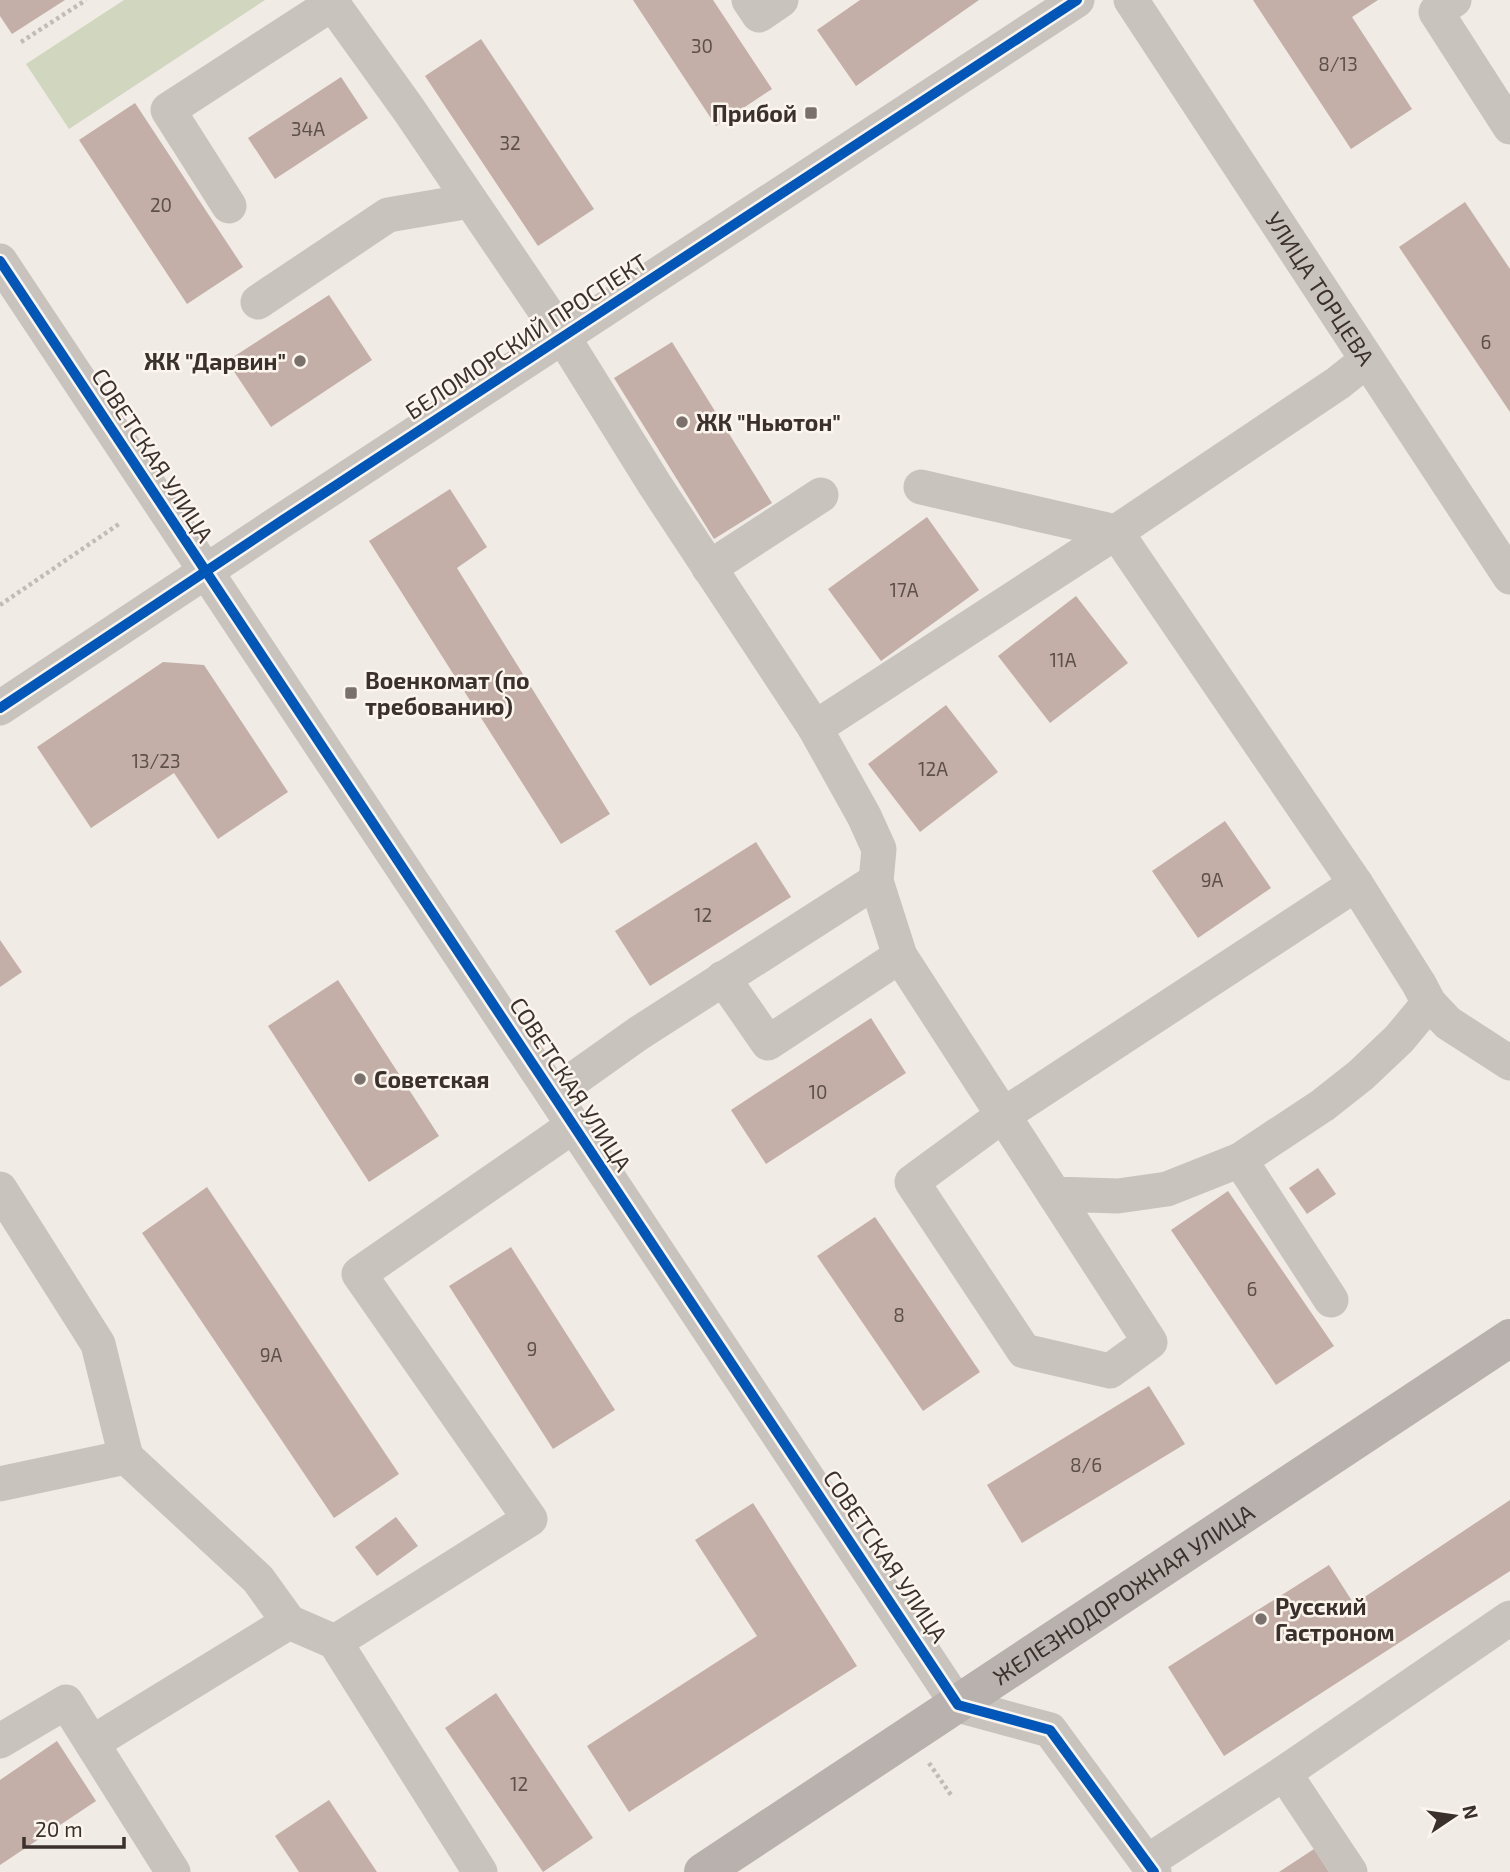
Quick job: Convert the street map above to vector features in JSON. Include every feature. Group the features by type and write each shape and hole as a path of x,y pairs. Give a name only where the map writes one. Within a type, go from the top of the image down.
{"main road":[{"name":"ЖЕЛЕЗНОДОРОЖНАЯ УЛИЦА","path":"703,1872 1510,1338"}],"street":[{"path":"749,0 759,15 780,0"},
{"name":"БЕЛОМОРСКИЙ ПРОСПЕКТ","path":"0,708 1077,0"},
{"name":"УЛИЦА ТОРЦЕВА","path":"1131,0 1367,360 1498,535 1510,578"},
{"path":"1454,0 1436,12 1510,127"},
{"path":"229,206 168,110 332,1 563,337 709,568 815,728 880,849 876,881 900,956 1002,1116 1150,1342 1110,1371 1024,1351 912,1182 1002,1116 1356,884"},
{"path":"258,302 388,215 470,201"},
{"name":"СОВЕТСКАЯ УЛИЦА","path":"0,261 958,1705"},
{"path":"815,728 1116,532 1338,383 1367,360"},
{"path":"921,487 1116,532 1356,884 1429,1003 1448,1023 1510,1063"},
{"path":"709,568 821,495"},
{"path":"553,1094 639,1033 876,881"},
{"path":"723,978 768,1043 900,956"},
{"path":"1054,1194 1118,1196 1167,1189 1240,1160 1323,1105 1361,1075 1399,1039 1429,1003"},
{"path":"335,1642 530,1519 359,1274 573,1126"},
{"path":"1240,1160 1331,1300"},
{"path":"0,1189 98,1343 126,1457 258,1579 289,1622 335,1642 480,1872"},
{"path":"0,1483 126,1457"},
{"path":"958,1705 1050,1730 1150,1867 1510,1618"},
{"path":"92,1743 289,1622"},
{"path":"0,1741 66,1702 173,1872"},
{"path":"1284,1773 1350,1872"}],"path":[{"path":"21,42 86,0"},
{"path":"0,605 119,524"},
{"path":"922,1753 951,1795"}],"green space":[{"path":"124,0 265,0 69,129 26,64"}],"building":[{"path":"0,0 65,0 12,34 0,16"},
{"path":"633,0 713,0 772,89 716,126"},
{"path":"860,0 979,0 856,86 817,30"},
{"path":"1253,0 1378,0 1352,17 1412,109 1351,149"},
{"path":"481,39 594,209 538,246 425,76"},
{"path":"341,77 368,118 275,179 248,138"},
{"path":"135,103 243,267 187,304 79,140"},
{"path":"1465,202 1510,269 1510,412 1399,247"},
{"name":"ЖК \"Дарвин\"","path":"329,295 372,360 271,427 227,361"},
{"name":"ЖК \"Ньютон\"","path":"672,342 772,503 714,539 614,378"},
{"path":"450,489 487,547 457,568 610,814 561,844 369,541"},
{"path":"927,517 979,590 881,661 828,589"},
{"path":"1076,596 1128,663 1050,723 998,656"},
{"path":"163,662 204,665 288,792 218,839 174,773 91,828 37,747"},
{"path":"946,705 998,772 920,832 868,764"},
{"path":"1225,821 1271,888 1198,938 1152,871"},
{"path":"756,842 791,897 650,986 615,931"},
{"path":"0,940 22,972 0,987"},
{"path":"338,980 439,1136 369,1182 268,1026"},
{"path":"871,1018 906,1073 766,1164 731,1110"},
{"path":"1318,1168 1336,1194 1307,1214 1289,1188"},
{"path":"207,1187 399,1474 334,1518 142,1233"},
{"path":"1228,1191 1334,1346 1276,1385 1171,1230"},
{"path":"875,1217 980,1372 923,1411 817,1256"},
{"path":"511,1247 615,1410 553,1449 449,1286"},
{"path":"1149,1386 1185,1444 1022,1543 987,1485"},
{"path":"1510,1500 1510,1571 1224,1756 1168,1667 1329,1565 1354,1604"},
{"path":"753,1503 857,1666 629,1812 587,1746 757,1636 695,1540"},
{"path":"396,1517 418,1546 377,1576 355,1547"},
{"path":"496,1693 593,1838 543,1872 445,1728"},
{"path":"57,1741 96,1801 0,1865 0,1780"},
{"path":"329,1800 377,1872 299,1872 275,1836"},
{"path":"1314,1849 1329,1872 1279,1872"}],"cycle path":[{"path":"0,708 1077,0"},
{"path":"0,261 958,1705 1050,1730 1154,1872"}],"place":[{"name":"Прибой","path":"811,113"},
{"name":"ЖК \"Дарвин\"","path":"300,361"},
{"name":"ЖК \"Ньютон\"","path":"682,422"},
{"name":"Военкомат (по требованию)","path":"351,693"},
{"name":"Советская","path":"360,1079"},
{"name":"Русский Гастроном","path":"1261,1619"}]}
